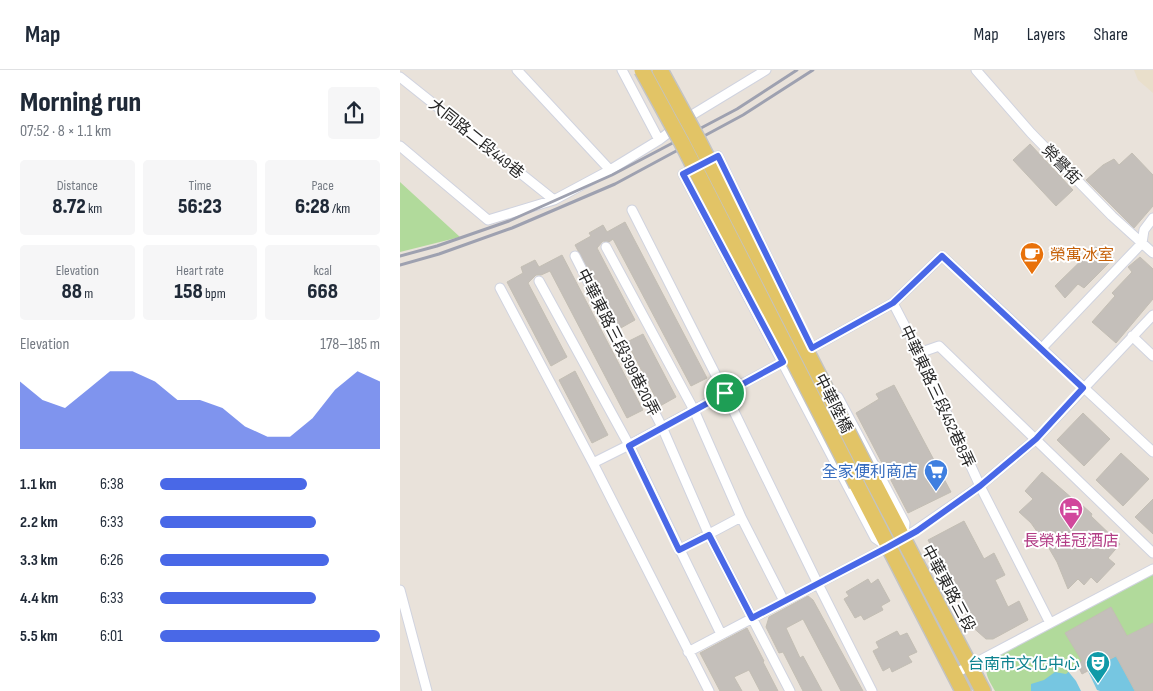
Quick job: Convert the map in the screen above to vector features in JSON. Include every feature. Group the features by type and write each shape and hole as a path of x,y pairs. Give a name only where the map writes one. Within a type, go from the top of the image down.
{"main road":[{"name":"中華陸橋","path":"642,70 682,144 888,547"},
{"name":"中華陸橋","path":"660,70 870,475"},
{"name":"中華東路三段","path":"870,475 983,691"},
{"path":"888,547 963,691"}],"street":[{"path":"517,70 610,170"},
{"path":"622,70 659,140"},
{"path":"668,70 692,115"},
{"path":"400,146 488,220 554,200 610,170 659,140 692,115 766,70"},
{"name":"榮譽街","path":"976,70 1031,133 1112,216 1153,254"},
{"name":"大同路二段449巷","path":"400,77 554,200"},
{"path":"888,547 875,538 683,174 718,156 812,348 905,523 903,539"},
{"path":"632,210 725,393 872,691"},
{"path":"1041,349 1142,243 1144,230 1153,218"},
{"path":"606,247 694,410 741,517 784,601"},
{"name":"中華東路三段399巷20弄","path":"575,256 662,427 709,535 790,691"},
{"path":"812,348 893,303 942,256 1153,452"},
{"path":"539,282 629,446 721,634"},
{"path":"500,288 593,463 709,691"},
{"name":"中華東路三段452巷8弄","path":"893,303 919,353 980,486 1050,623"},
{"path":"688,652 903,539 980,486 1036,439 1153,315"},
{"path":"1132,336 1153,356"},
{"path":"919,353 939,346 1153,553"},
{"path":"593,463 629,446 783,362"},
{"path":"679,550 741,517"},
{"path":"954,674 1153,570"},
{"path":"400,590 402,605 427,691"}],"shaded area":[{"path":"1134,70 1153,70 1153,93 1138,80"}],"green space":[{"path":"400,182 460,237 400,252"},
{"path":"1153,573 1153,691 995,691 986,671 991,658"}],"water":[{"path":"1135,632 1153,691 1031,691 1031,684 1044,680 1055,672 1066,674 1077,664"}],"pier":[{"path":"1135,632 1116,656 1088,671 1097,690 1100,691 1081,691 1067,670"}],"building":[{"path":"1030,144 1073,190 1056,206 1013,160"},
{"path":"1132,153 1153,175 1153,206 1134,228 1086,180 1103,165 1114,159 1119,165"},
{"path":"625,222 707,378 691,386 613,239 609,242 603,241 597,248 635,320 619,329 575,245 591,236 589,233 603,225 607,232"},
{"path":"1095,247 1108,252 1114,258 1084,288 1078,284 1065,298 1055,286"},
{"path":"562,255 643,410 627,418 550,271 536,275 528,283 567,357 551,366 507,282 523,273 521,267 535,260 539,267"},
{"path":"1140,257 1153,269 1153,299 1116,343 1092,322 1115,296 1112,293 1132,272 1128,267"},
{"path":"643,334 676,397 660,406 627,342"},
{"path":"575,371 608,435 592,443 559,380"},
{"path":"894,385 951,492 908,513 856,413 879,399 876,394"},
{"path":"1083,413 1110,439 1084,466 1057,440"},
{"path":"1121,453 1149,479 1123,506 1096,480"},
{"name":"長榮桂冠酒店","path":"1042,472 1092,514 1091,516 1120,544 1108,558 1115,564 1097,583 1091,577 1084,585 1078,579 1068,589 1050,550 1031,523 1019,512 1033,499 1025,491"},
{"path":"1153,499 1153,534 1135,517"},
{"path":"964,521 984,559 994,553 1005,575 995,580 1008,607 1019,601 1028,620 993,639 986,639 966,620 966,610 928,540"},
{"path":"868,579 871,584 878,579 890,601 881,606 883,610 864,620 861,615 855,618 844,599 849,596 846,592"},
{"path":"808,596 813,600 863,691 841,691 803,619 786,628 800,658 803,656 822,691 803,691 783,652 779,653 766,627 769,617"},
{"path":"1111,607 1127,636 1153,623 1153,691 1135,691 1116,656 1082,674 1077,664 1082,661 1065,633"},
{"path":"747,628 778,691 760,691 749,670 734,677 742,691 720,691 700,653"},
{"path":"897,631 900,636 907,633 917,652 908,656 912,662 892,672 890,667 883,671 873,651 879,648 876,642"}],"railway":[{"path":"400,256 437,246 509,221 612,175 737,109 797,70"},
{"path":"400,265 439,254 512,228 615,184 743,115 813,70"}],"place":[{"name":"榮寓冰室","path":"1032,275"},
{"name":"全家便利商店","path":"936,492"},
{"name":"長榮桂冠酒店","path":"1071,530"},
{"name":"台南市文化中心","path":"1098,684"}],"route":[{"path":"718,156 812,348 893,303 942,256 1083,388 1036,439 980,486 917,531 752,618 709,535 679,550 629,446 725,393 783,362 683,174 718,156"}]}
